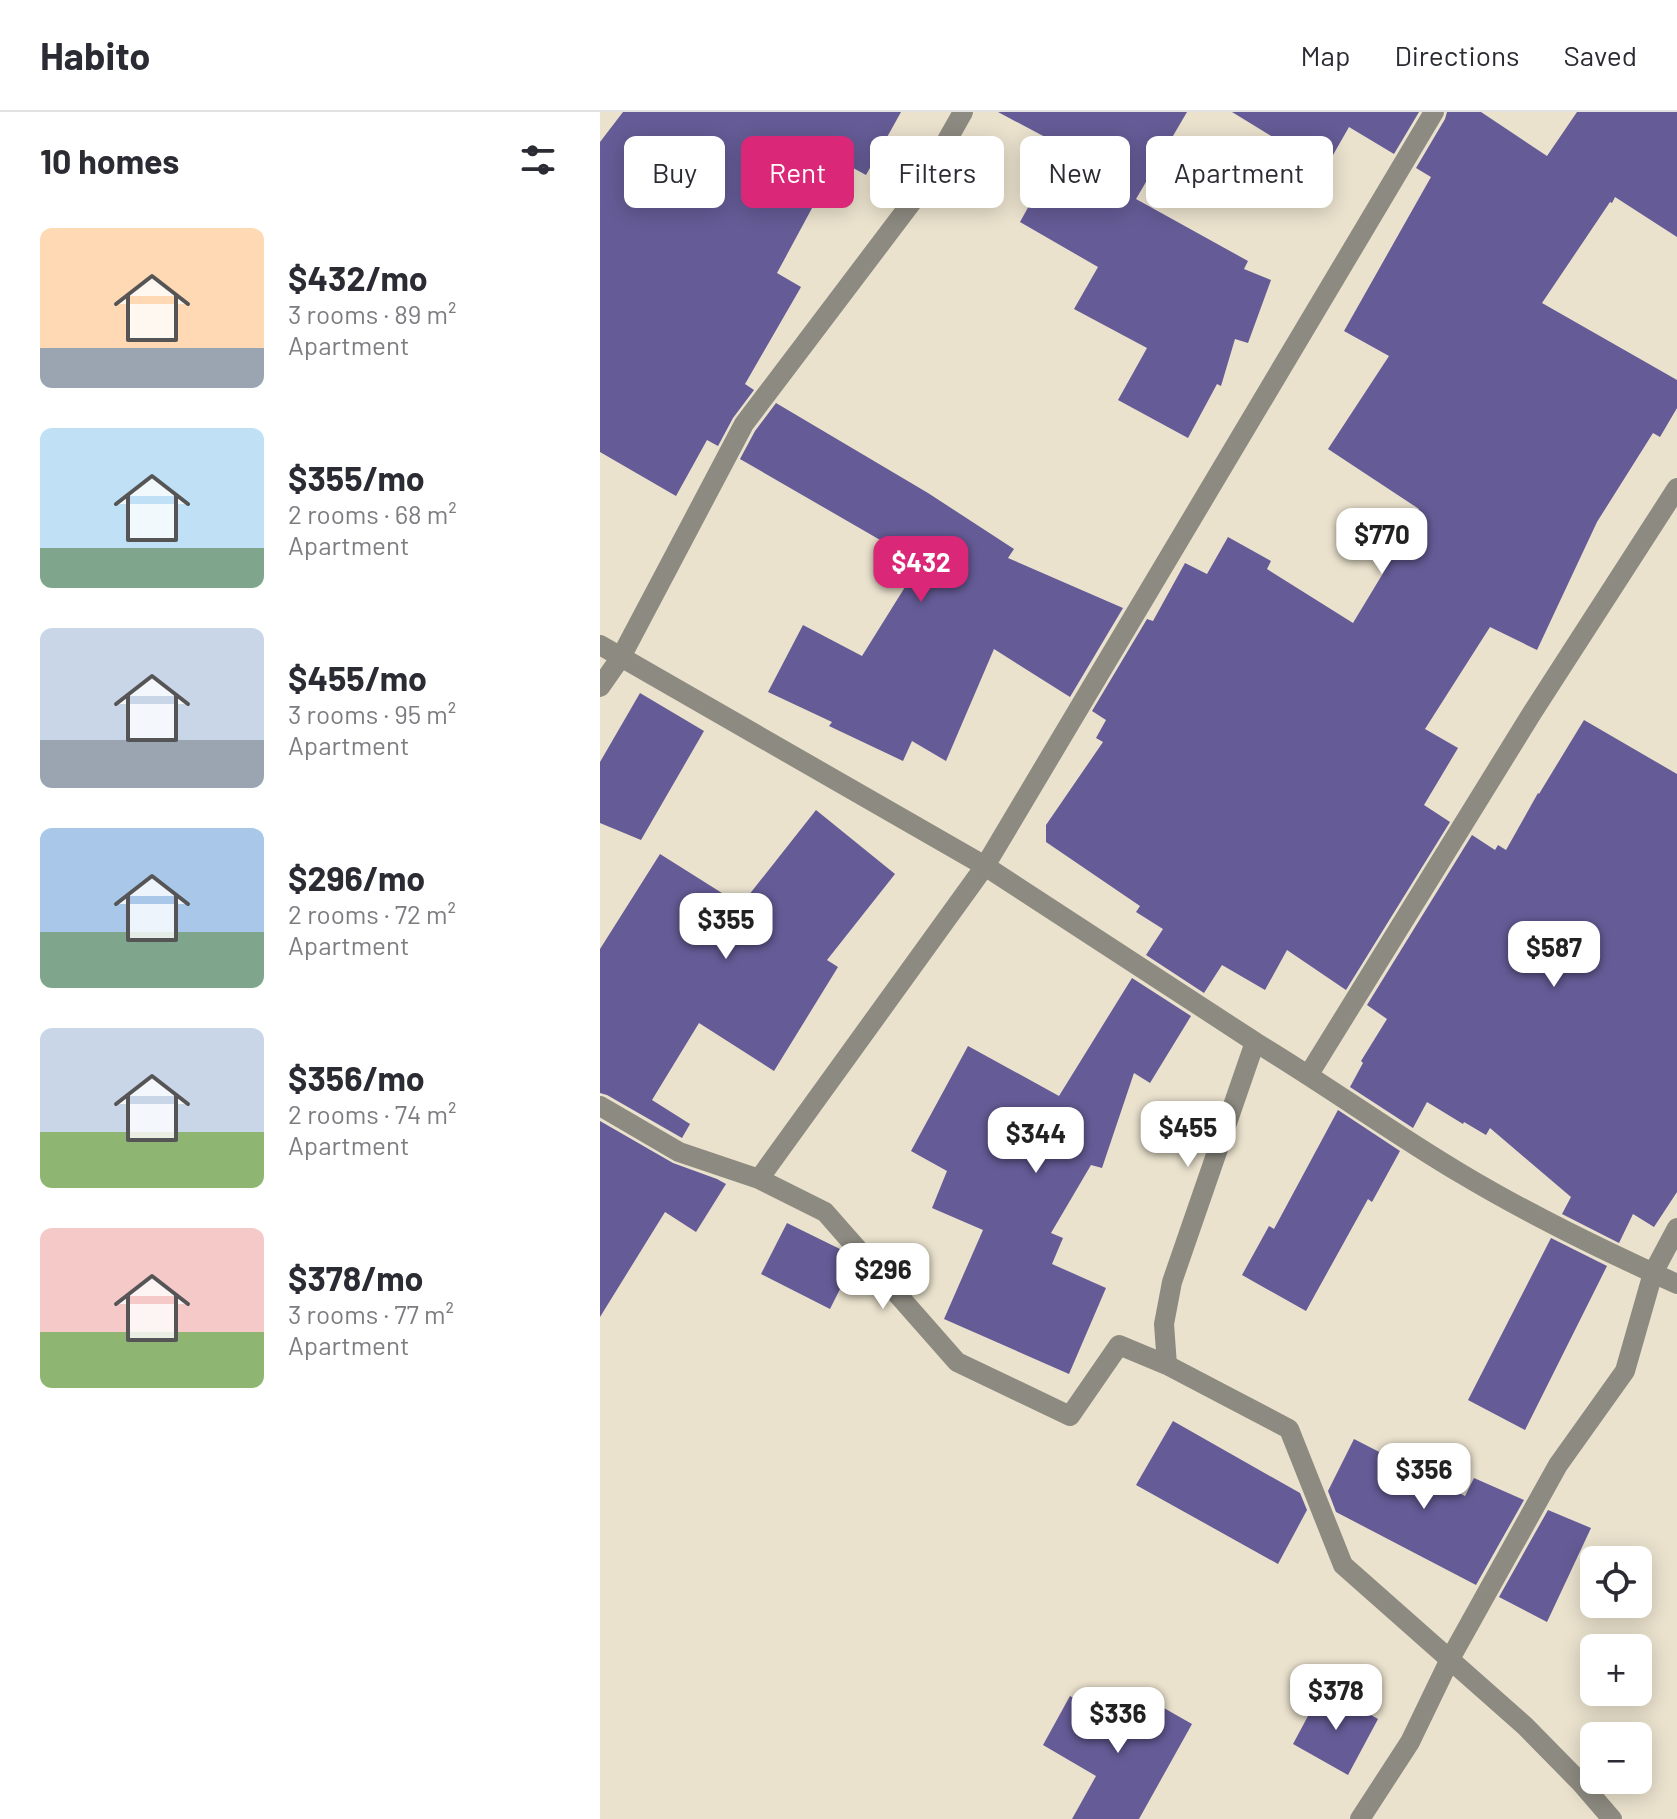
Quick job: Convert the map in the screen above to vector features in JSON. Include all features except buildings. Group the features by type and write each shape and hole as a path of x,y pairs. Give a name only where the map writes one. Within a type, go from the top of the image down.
{"street":[{"path":"600,687 621,657 744,424 912,202 963,112"},
{"path":"759,1179 985,866 1434,112"},
{"path":"1309,1074 1532,713 1677,488"},
{"path":"600,645 985,866 1460,1173 1548,1222 1677,1284"},
{"path":"1167,1365 1164,1324 1172,1282 1255,1042"},
{"path":"600,1106 679,1152 759,1179 825,1212 957,1362 1070,1416 1119,1345 1167,1365 1289,1429 1343,1565 1525,1726 1612,1819"},
{"path":"1360,1819 1410,1742 1450,1659 1558,1465 1625,1371 1653,1273 1677,1228"}]}
